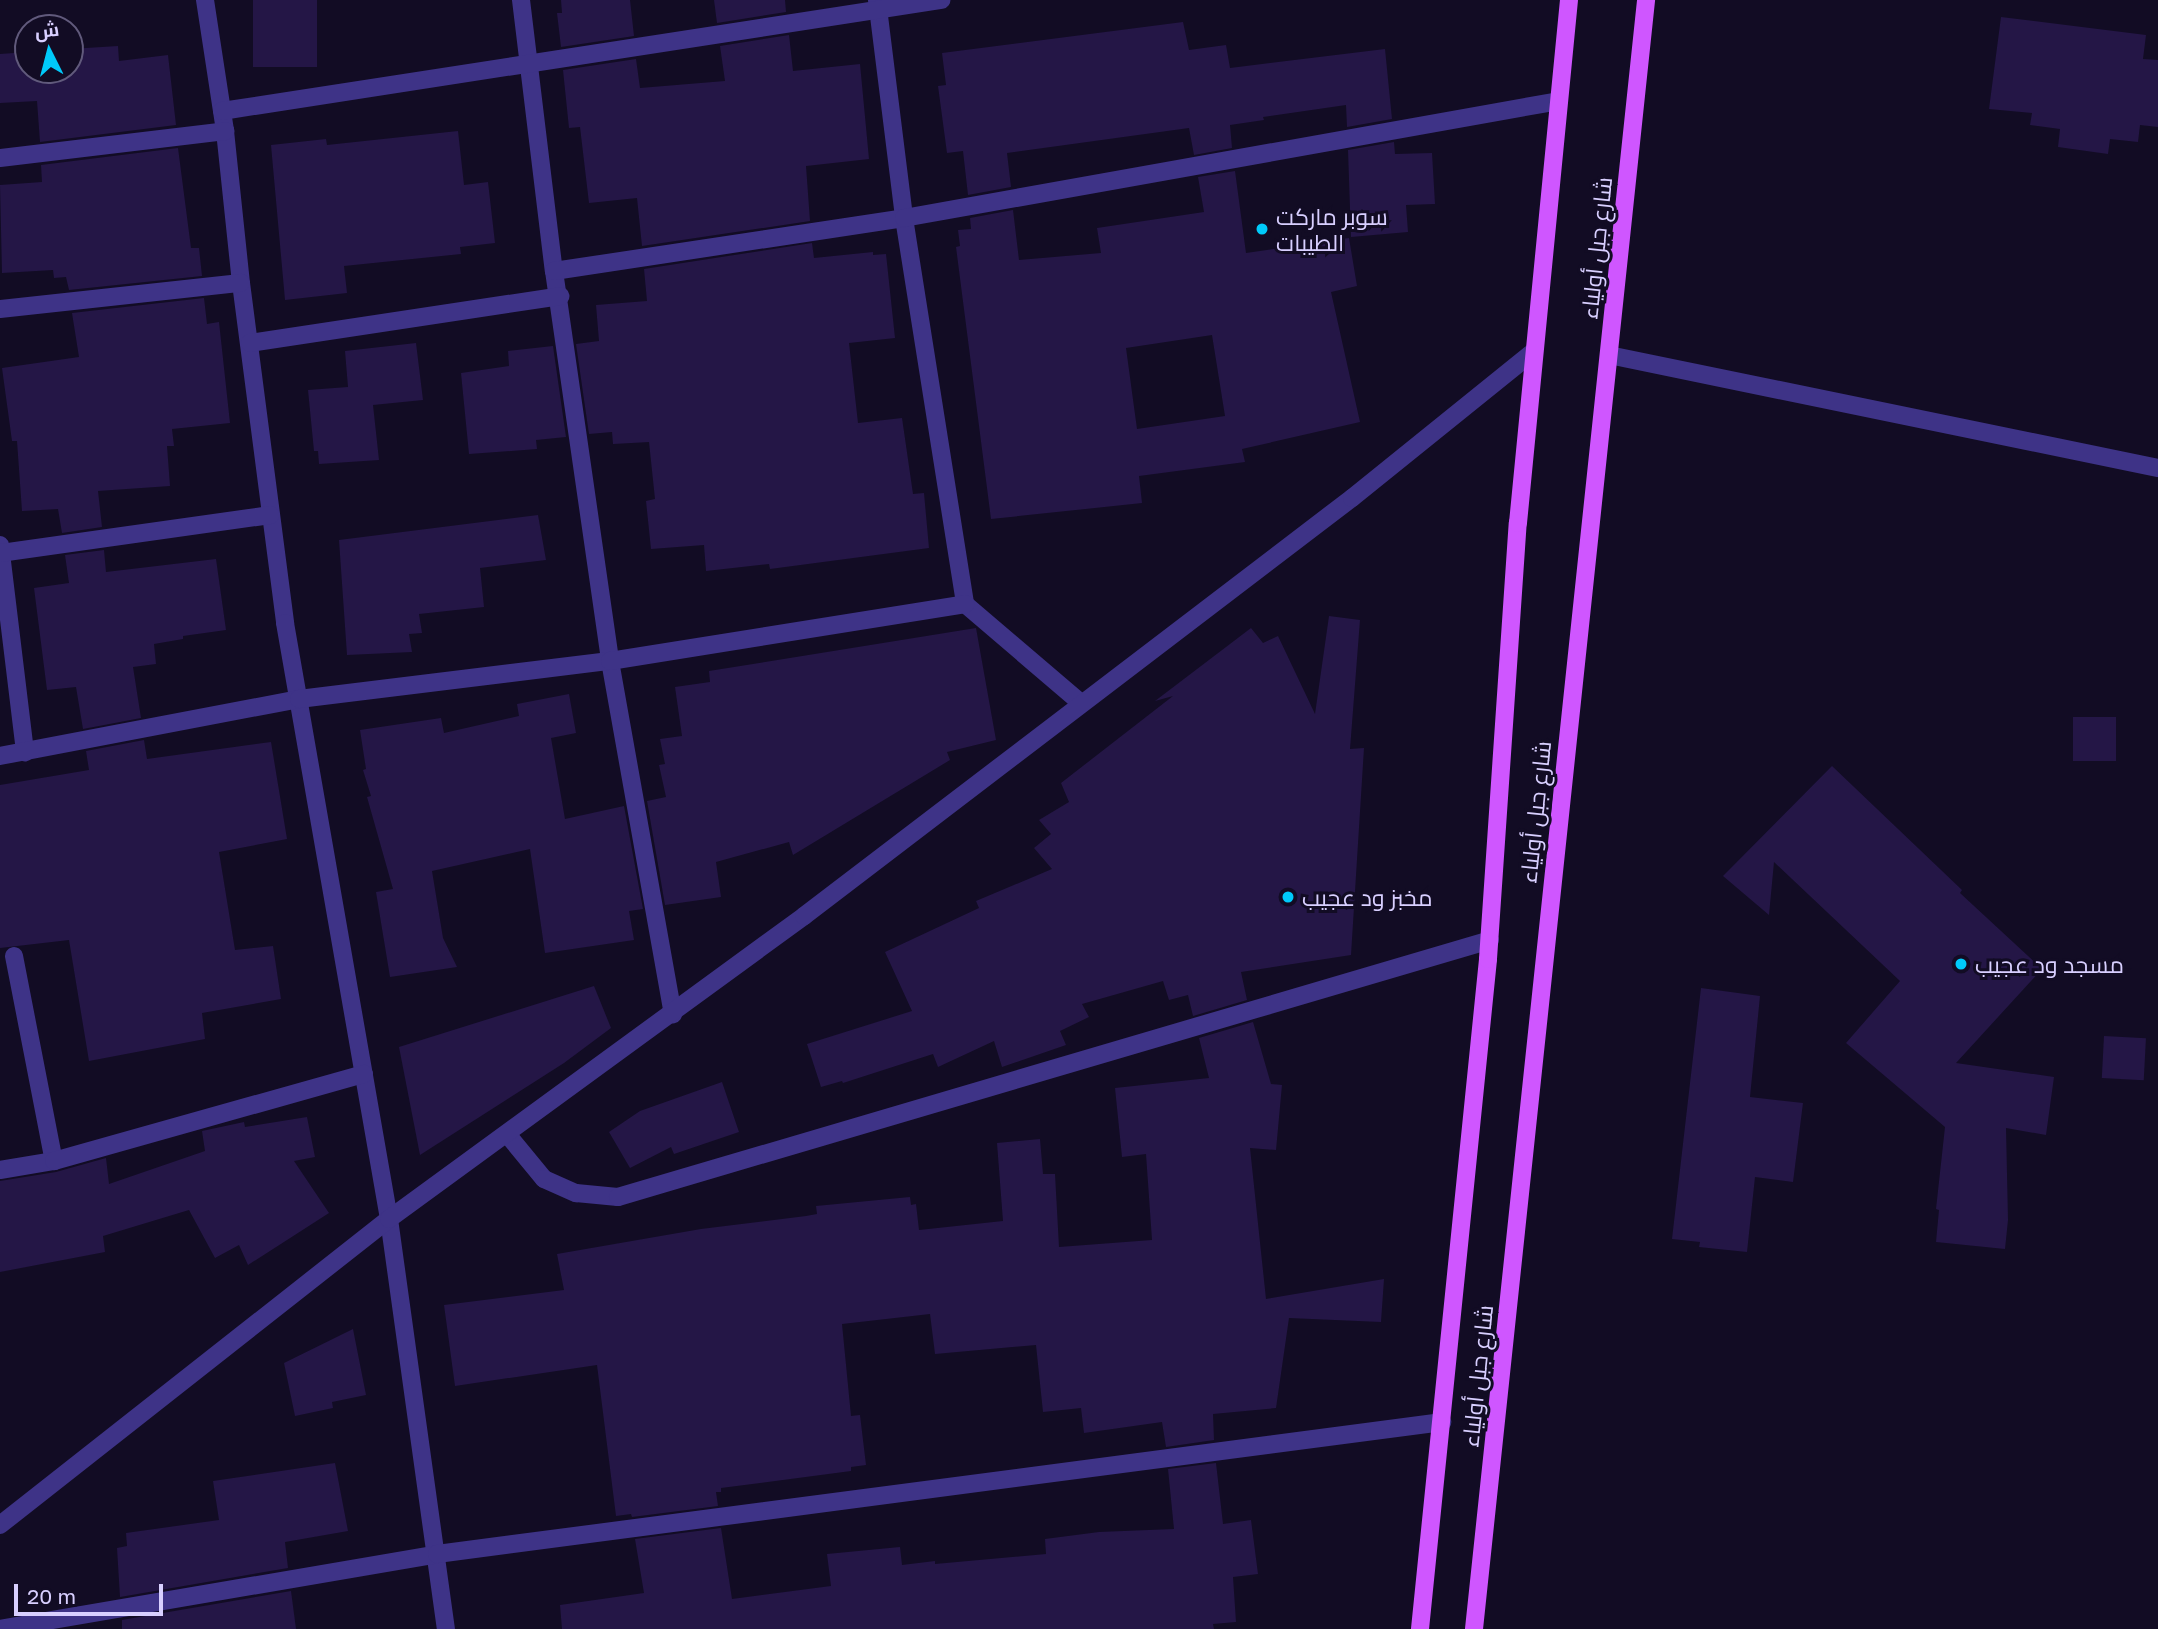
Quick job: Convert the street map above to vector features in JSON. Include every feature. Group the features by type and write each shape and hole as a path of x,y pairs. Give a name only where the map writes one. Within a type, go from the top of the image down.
{"main road":[{"name":"شارع جبل أولياء","path":"1420,1629 1490,940 1518,523 1569,0"},
{"name":"شارع جبل أولياء","path":"1474,1629 1646,0"}],"street":[{"path":"205,0 225,131 241,283 271,515 299,699 389,1219 438,1554 446,1629"},
{"path":"521,0 554,271 610,661 673,1014"},
{"path":"222,111 530,66 878,5 942,0"},
{"path":"878,5 904,218 965,604 1081,703"},
{"path":"554,271 904,218 1559,102"},
{"path":"0,158 225,131"},
{"path":"0,309 241,283"},
{"path":"250,343 559,296"},
{"path":"0,1525 389,1219 673,1014 1352,498 1534,351"},
{"path":"1609,355 2158,467"},
{"path":"0,553 271,515"},
{"path":"0,545 25,752"},
{"path":"0,756 299,699 610,661 965,604"},
{"path":"507,1134 544,1179 576,1193 618,1197 1490,940"},
{"path":"15,956 54,1161"},
{"path":"0,1170 54,1161 364,1074"},
{"path":"0,1629 438,1554 1441,1422"}],"building":[{"path":"253,0 317,0 317,67 253,67"},
{"path":"561,0 630,0 634,36 561,47 557,13 562,13"},
{"path":"714,0 785,0 786,12 717,23"},
{"path":"2001,17 2146,35 2143,59 2158,60 2158,127 2140,125 2138,142 2110,139 2108,154 2058,147 2060,129 2030,125 2032,113 1989,109"},
{"path":"1183,22 1189,50 1226,45 1230,68 1385,49 1392,119 1347,127 1346,105 1263,117 1264,120 1230,125 1232,148 1194,155 1189,128 1007,153 1011,187 968,195 963,151 947,153 938,86 946,85 942,53"},
{"path":"789,35 793,71 860,64 869,159 806,166 810,221 642,246 637,198 589,203 580,127 569,128 563,70 636,59 640,88 725,81 720,46"},
{"path":"118,46 119,61 168,55 176,125 40,142 37,101 0,103 0,54 14,53 14,84 84,84 84,48"},
{"path":"458,131 464,185 488,182 495,243 460,247 461,254 344,266 347,293 285,300 271,145 326,139 327,145"},
{"path":"1394,142 1395,154 1432,153 1435,204 1406,205 1408,232 1351,237 1348,150"},
{"path":"178,148 191,248 199,248 202,276 69,290 66,277 54,278 53,270 2,273 0,185 42,182 41,165"},
{"path":"1235,171 1246,253 1349,238 1357,286 1331,292 1360,422 1242,449 1245,462 1139,476 1142,503 991,519 956,247 960,246 958,230 971,229 970,218 1013,210 1019,260 1101,253 1097,228 1204,212 1198,177","holes":["1212,335 1225,416 1137,429 1126,348"]},
{"path":"812,243 814,258 873,252 873,255 886,254 895,338 849,343 858,423 902,418 913,494 924,493 929,548 770,569 769,564 706,571 704,545 651,549 646,501 655,499 649,442 613,444 612,432 589,434 576,344 599,341 596,305 647,301 644,269"},
{"path":"204,298 207,324 219,322 230,423 172,429 174,446 167,446 170,486 98,491 102,527 62,533 58,509 22,511 17,441 12,441 2,368 79,357 72,313"},
{"path":"416,343 423,400 373,405 379,460 319,464 318,451 314,451 308,390 348,387 345,351"},
{"path":"553,346 566,437 536,440 537,449 469,454 461,373 509,366 508,351"},
{"path":"538,515 546,560 480,568 484,607 419,614 422,633 409,634 412,652 347,655 339,540"},
{"path":"104,550 106,572 216,559 226,630 183,636 183,639 154,644 156,664 133,667 141,718 83,729 76,687 47,690 34,588 69,583 65,555"},
{"path":"1329,616 1360,620 1350,749 1364,748 1351,955 1241,972 1247,1000 1193,1016 1188,995 1169,1000 1163,981 1082,1004 1089,1017 1060,1031 1066,1045 1002,1067 994,1041 938,1067 933,1054 843,1083 842,1081 821,1087 807,1044 912,1011 885,952 979,908 976,901 1052,869 1034,848 1051,834 1039,820 1069,802 1061,783 1173,696 1155,701 1251,628 1263,643 1278,636 1315,714"},
{"path":"976,628 996,740 947,752 950,760 793,855 789,842 716,862 721,897 665,905 647,801 666,797 659,765 665,764 660,739 682,736 675,687 710,682 709,671"},
{"path":"569,694 576,733 551,738 565,819 624,806 643,909 629,911 634,940 545,953 530,849 432,871 443,938 457,967 390,977 376,892 393,889 367,797 371,796 363,770 366,769 360,730 441,718 444,733 519,716 517,704"},
{"path":"2073,717 2116,717 2116,761 2073,761"},
{"path":"144,740 147,759 271,742 287,839 219,852 235,950 273,946 281,999 202,1013 205,1039 89,1061 69,940 0,948 0,785 89,770 86,751"},
{"path":"1832,766 1962,890 1960,893 2042,969 1956,1063 2054,1077 2046,1135 2006,1128 2008,1220 2005,1249 1936,1242 1939,1210 1936,1209 1945,1127 1846,1043 1900,981 1774,862 1769,915 1723,876"},
{"path":"594,986 611,1028 564,1063 420,1155 399,1047"},
{"path":"1701,988 1760,996 1750,1097 1803,1103 1793,1182 1755,1177 1747,1252 1699,1247 1700,1242 1672,1239"},
{"path":"1253,1022 1271,1084 1282,1085 1276,1150 1250,1148 1266,1299 1384,1279 1381,1322 1289,1318 1276,1408 1213,1414 1214,1440 1166,1447 1162,1422 1084,1433 1081,1408 1043,1412 1036,1345 935,1354 930,1314 842,1324 851,1416 860,1415 866,1465 851,1467 851,1471 721,1488 721,1492 716,1492 718,1506 632,1517 631,1514 616,1516 597,1365 455,1386 444,1305 564,1290 557,1254 701,1229 817,1214 816,1206 910,1197 911,1205 916,1204 919,1230 1003,1221 997,1143 1040,1139 1043,1174 1055,1174 1059,1247 1152,1240 1146,1154 1122,1157 1115,1088 1209,1078 1199,1038"},
{"path":"2104,1036 2146,1038 2144,1080 2102,1078"},
{"path":"722,1082 739,1132 674,1154 671,1147 630,1168 609,1132 640,1111"},
{"path":"307,1117 315,1157 294,1161 329,1213 248,1265 239,1245 215,1258 189,1210 103,1236 105,1252 0,1272 0,1181 56,1172 106,1158 109,1184 205,1151 202,1131 244,1122 245,1127"},
{"path":"353,1329 366,1395 332,1402 333,1408 295,1416 284,1363"},
{"path":"335,1463 348,1531 285,1542 288,1568 120,1597 117,1548 127,1546 126,1533 219,1520 213,1481"},
{"path":"1216,1463 1223,1524 1251,1520 1258,1574 1233,1577 1236,1622 1213,1624 1214,1629 562,1629 560,1605 644,1593 635,1539 721,1528 732,1599 831,1586 827,1554 900,1547 902,1565 935,1561 935,1564 1046,1554 1045,1539 1099,1532 1174,1529 1168,1469"},
{"path":"291,1591 296,1629 122,1629 122,1620"}],"place":[{"name":"سوبر ماركت الطيبات","path":"1262,229"},
{"name":"مخبز ود عجيب","path":"1288,897"},
{"name":"مسجد ود عجيب","path":"1961,964"}]}
